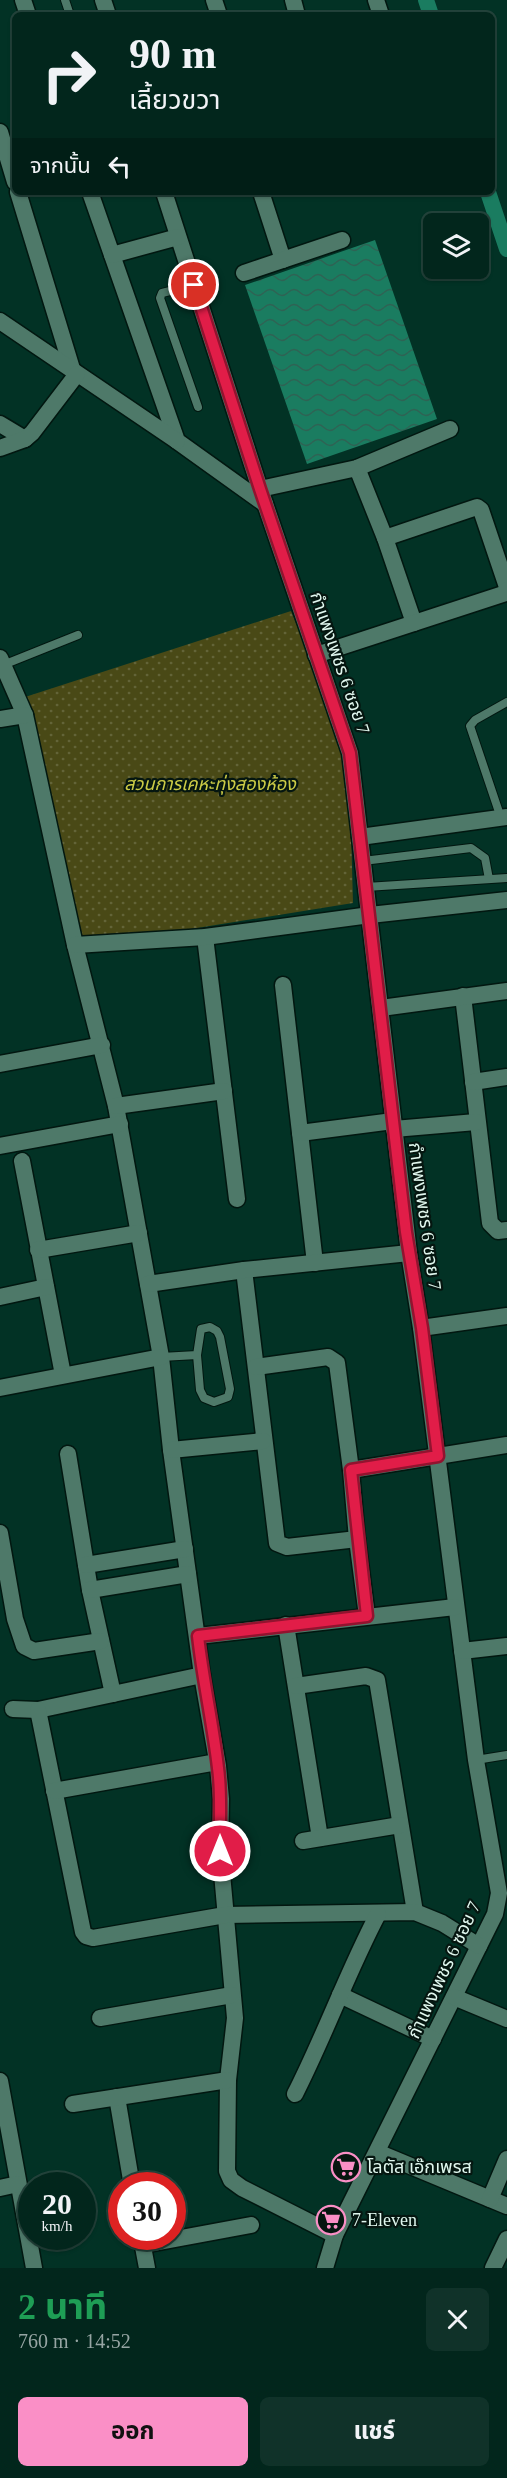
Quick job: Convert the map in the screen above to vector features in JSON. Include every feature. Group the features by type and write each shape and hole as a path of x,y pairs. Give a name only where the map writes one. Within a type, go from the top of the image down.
{"street":[{"path":"0,132 12,172"},
{"path":"19,195 75,373"},
{"path":"91,195 177,441"},
{"name":"กำแพงเพชร 6 ซอย 7","path":"165,195 350,753 393,1125 409,1253 422,1328 455,1607 476,1760 499,1893 495,1914 335,2235 324,2268"},
{"path":"262,195 283,260"},
{"path":"112,255 178,237"},
{"path":"244,273 342,240"},
{"path":"0,321 177,441 263,496 357,468 450,429"},
{"path":"0,448 25,439 75,373"},
{"path":"0,424 25,439"},
{"path":"357,468 385,538 414,623"},
{"path":"316,655 503,594 507,588 481,510 477,507 385,538"},
{"path":"1,662 25,715 75,945 116,1106 160,1357 188,1574 221,1799 220,1851 235,2018 228,2080 226,2171 231,2180 242,2188 335,2235"},
{"path":"0,719 25,715"},
{"path":"360,837 504,818"},
{"path":"75,945 205,937 507,900"},
{"path":"205,937 237,1199"},
{"path":"283,984 315,1263"},
{"path":"381,1008 507,992"},
{"path":"463,996 476,1122 490,1223 498,1231 507,1230"},
{"path":"0,1064 102,1045"},
{"path":"473,1082 507,1077"},
{"path":"116,1106 224,1091"},
{"path":"300,1133 393,1125 476,1122"},
{"path":"0,1146 120,1124"},
{"path":"22,1161 63,1375"},
{"path":"38,1250 139,1233"},
{"path":"148,1284 244,1270 409,1253"},
{"path":"244,1270 277,1543 287,1547 357,1539"},
{"path":"0,1297 46,1287"},
{"path":"422,1328 507,1316"},
{"path":"0,1388 160,1357"},
{"path":"256,1368 328,1357 337,1363 367,1616"},
{"path":"171,1450 263,1441"},
{"path":"351,1470 507,1445"},
{"path":"68,1454 90,1590 113,1694"},
{"path":"0,1533 15,1619 24,1646 34,1651 101,1641"},
{"path":"86,1565 185,1549"},
{"path":"90,1590 188,1574"},
{"path":"198,1636 455,1607"},
{"path":"286,1625 296,1686 311,1840 400,1825"},
{"path":"462,1651 507,1646"},
{"path":"13,1709 38,1710 202,1675"},
{"path":"296,1686 366,1676 376,1680 415,1912"},
{"path":"38,1710 82,1932 86,1936 93,1938 225,1915 415,1912 442,1923 479,1946"},
{"path":"54,1791 217,1762"},
{"path":"295,2094 318,2049 355,1957 378,1914"},
{"path":"100,2018 232,1995"},
{"path":"340,1995 433,2039"},
{"path":"454,1996 507,2019"},
{"path":"73,2104 228,2080"},
{"path":"0,2086 18,2184 0,2187"},
{"path":"117,2097 130,2172"},
{"path":"377,2152 507,2206"},
{"path":"490,2199 507,2159"},
{"path":"186,2235 251,2225"},
{"path":"493,2268 507,2238"},
{"path":"31,2250 34,2268"},
{"path":"144,2250 147,2268"}],"lane":[{"path":"194,285 167,292 160,298 198,407"},
{"path":"1,662 78,635"},
{"path":"504,818 470,726 475,720 507,702"},
{"path":"363,861 471,848 484,858 489,879"},
{"path":"366,887 507,878"},
{"path":"210,1327 217,1331 220,1336 230,1389 228,1397 214,1402 204,1398 200,1390 197,1355 201,1329 210,1327"},
{"path":"160,1357 197,1355"},
{"path":"476,1760 507,1755"}],"green space":[{"name":"สวนการเคหะทุ่งสองห้อง","path":"291,611 349,754 353,903 85,946 22,698"}],"water":[{"path":"375,240 437,419 307,464 245,285"}],"waterway":[{"path":"426,0 430,12"},
{"path":"489,195 507,249"}],"place":[{"name":"โลตัส เอ๊กเพรส","path":"346,2167"},
{"name":"7-Eleven","path":"331,2220"}],"route":[{"path":"194,285 260,489 350,753 406,1232 422,1328 438,1456 351,1470 367,1616 198,1636 202,1675 218,1766 221,1799 220,1851"}]}
